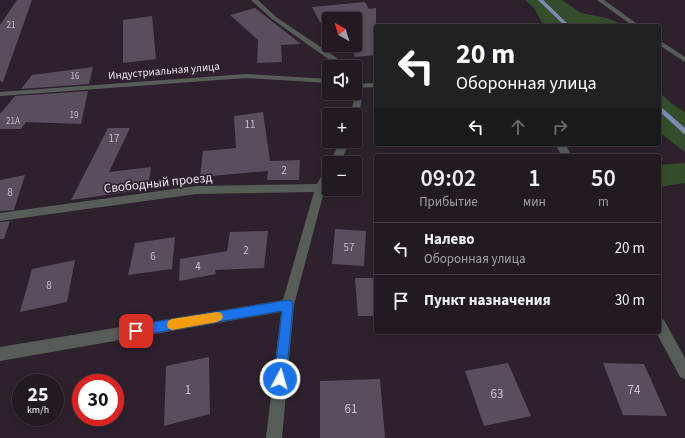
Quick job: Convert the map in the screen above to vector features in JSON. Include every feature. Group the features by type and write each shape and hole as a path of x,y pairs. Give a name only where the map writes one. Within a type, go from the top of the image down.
{"street":[{"path":"254,0 274,18 334,60"},
{"path":"600,0 634,24"},
{"path":"661,43 685,60"},
{"name":"Индустриальная улица","path":"0,94 246,76 322,81"},
{"path":"362,86 374,85"},
{"path":"274,438 288,305 322,184"},
{"name":"Свободный проезд","path":"0,216 196,190 320,188"},
{"path":"0,354 288,305"},
{"path":"661,328 685,372"}],"green space":[{"path":"525,0 562,0 581,13 607,18 621,24 543,24 534,8"},
{"path":"661,94 672,104 685,112 685,152 661,134"},
{"path":"685,163 685,183 661,187 661,165"}],"building":[{"path":"17,0 32,0 3,82 0,81 0,25"},
{"path":"365,2 369,9 376,8 376,24 374,24 374,55 355,57 353,52 362,52 362,12 322,12 322,26 312,7"},
{"path":"255,8 301,44 281,45 282,62 257,63 258,40 230,15"},
{"path":"152,16 156,59 123,63 123,20"},
{"path":"93,67 89,84 21,89 32,75"},
{"path":"88,91 81,124 26,122 21,129 0,129 0,114 15,96"},
{"path":"263,112 270,161 300,160 299,180 267,180 268,171 200,177 203,151 236,148 234,116"},
{"path":"108,128 130,128 109,172 151,167 148,189 71,200"},
{"path":"25,175 14,210 0,211 0,180"},
{"path":"10,221 4,239 0,239 0,222"},
{"path":"335,229 366,231 364,266 332,264"},
{"path":"268,231 264,268 215,270 216,274 179,281 180,259 227,251 230,232"},
{"path":"175,237 172,269 128,275 135,243"},
{"path":"75,260 67,302 20,312 32,269"},
{"path":"355,278 374,278 374,316 358,316"},
{"path":"209,357 210,414 164,426 166,366"},
{"path":"508,363 531,416 484,426 465,371"},
{"path":"603,363 644,364 667,416 623,415"},
{"path":"380,379 385,438 320,438 320,381"}],"waterway":[{"path":"540,0 566,24"},
{"path":"661,110 685,132"}],"slow traffic":[{"path":"172,325 217,317"}],"route":[{"path":"136,331 288,305 280,379"}]}
